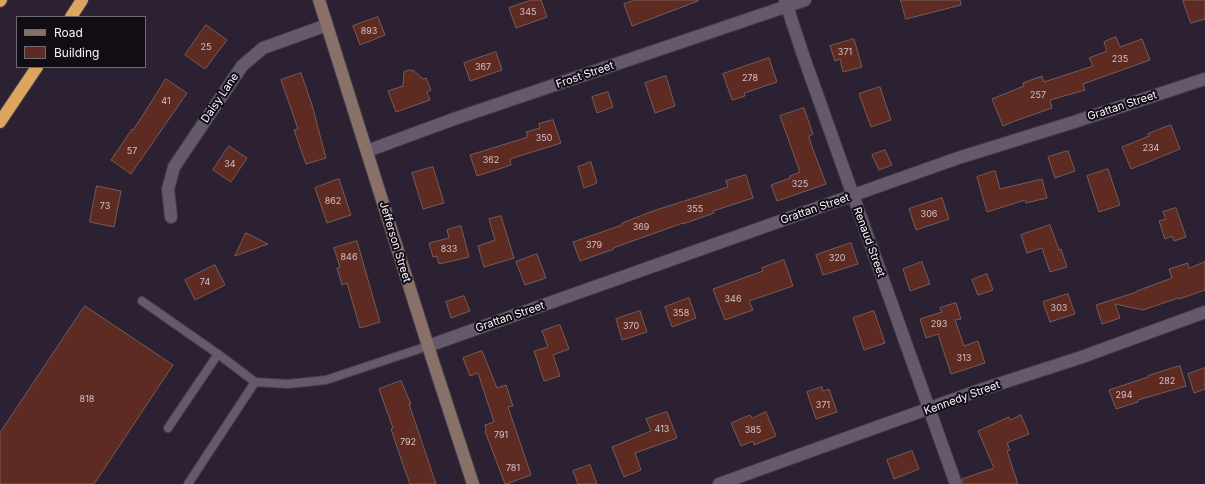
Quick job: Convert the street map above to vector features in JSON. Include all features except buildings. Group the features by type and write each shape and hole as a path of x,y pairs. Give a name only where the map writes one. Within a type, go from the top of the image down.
{"highway":[{"path":"72,16 82,0"},
{"path":"0,122 36,68"}],"street":[{"name":"Jefferson Street","path":"319,0 473,484"},
{"name":"Frost Street","path":"367,151 786,3 804,0"},
{"name":"Renaud Street","path":"786,3 802,55 956,484"},
{"name":"Daisy Lane","path":"171,217 168,189 174,167 242,66 263,48 327,25"},
{"name":"Grattan Street","path":"428,346 958,158 1205,79"},
{"name":"Kennedy Street","path":"719,484 980,390 1082,357 1205,312"}],"lane":[{"path":"142,301 218,354 255,382 288,384 326,380 428,346"},
{"path":"168,428 218,354"},
{"path":"188,484 255,382"}]}
